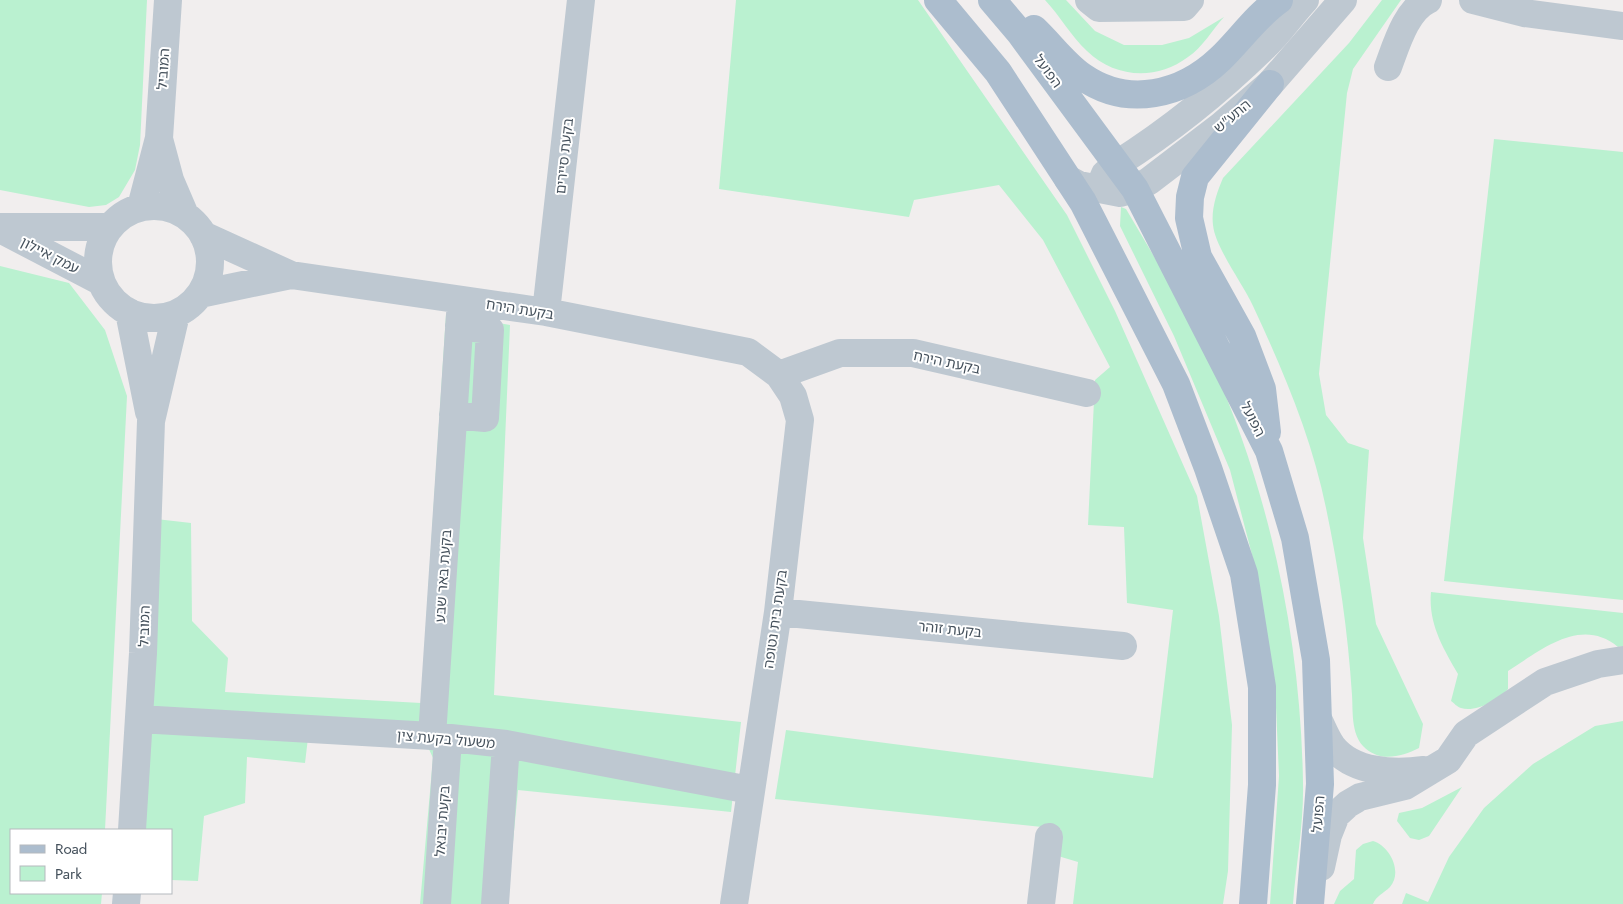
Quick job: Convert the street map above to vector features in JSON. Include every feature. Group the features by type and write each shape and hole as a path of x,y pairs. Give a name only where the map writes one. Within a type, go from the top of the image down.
{"main road":[{"path":"938,0 998,72 1083,202 1176,384 1208,468 1244,574 1262,687 1262,785 1254,904"},
{"name":"הפועל","path":"992,0 1020,33 1135,189 1270,451 1295,538 1316,660 1320,784 1311,896"},
{"path":"1002,0 1082,76 1103,88 1146,95 1182,87 1189,82 1218,61 1269,7 1279,0"},
{"path":"1270,84 1196,177 1190,197 1189,218 1198,257 1242,336 1262,389 1270,451"}],"street":[{"name":"המוביל","path":"141,207 159,138 168,0"},
{"name":"בקעת סיירים","path":"546,312 580,0"},
{"path":"1089,0 1099,8 1184,7 1190,0"},
{"path":"1100,236 1096,208 1098,190 1105,174 1206,98 1266,46 1304,0"},
{"name":"התע\"ש","path":"1068,179 1079,185 1098,190 1120,193 1135,189 1180,159 1270,84 1343,0"},
{"path":"1388,67 1413,13 1421,3 1428,0"},
{"path":"1473,0 1524,13 1623,26"},
{"name":"המוביל","path":"159,138 170,180 185,215"},
{"path":"141,207 171,208 185,215 203,235 209,249 210,265 207,280 200,294 190,305 176,314 160,318 144,317 129,312 117,305 100,280 97,262 100,243 110,227 124,214 141,207"},
{"name":"עמק איילון","path":"0,228 110,227"},
{"name":"עמק איילון","path":"0,228 100,280"},
{"name":"בקעת הירח","path":"203,235 291,276 460,313 546,312 748,352"},
{"name":"בקעת הירח","path":"200,294 291,276"},
{"name":"המוביל","path":"129,312 151,421"},
{"name":"בקעת באר שבע","path":"440,737 460,313"},
{"name":"המוביל","path":"132,829 139,719 151,421 176,314"},
{"name":"בקעת בית נטופה","path":"734,904 778,612 800,420 793,396 779,375 748,352"},
{"name":"בקעת הירח","path":"779,375 840,353 913,354 1087,393"},
{"name":"בקעת זוהר","path":"778,612 1123,646"},
{"path":"1311,896 1325,857 1328,835 1336,814 1360,797 1405,786 1448,760 1466,734 1545,682 1598,664 1623,660"},
{"name":"משעול בקעת צין","path":"139,719 440,737 506,744 750,790"},
{"path":"1319,721 1333,747 1353,762 1372,770 1391,772 1433,769"},
{"name":"בקעת יבנאל","path":"437,904 440,737"},
{"path":"495,904 506,744"},
{"path":"1040,904 1048,838"}],"green space":[{"path":"0,0 147,0 140,145 135,170 119,197 106,205 89,207 0,190"},
{"path":"736,0 918,0 1067,215 1115,311 1197,496 1219,616 1232,725 1228,871 1223,904 1073,904 1078,862 1058,856 1061,829 775,799 786,730 1153,778 1173,610 1127,603 1124,527 1088,525 1095,380 1110,367 1043,240 999,185 914,200 909,217 719,189"},
{"path":"1045,0 1066,0 1095,31 1124,45 1162,45 1189,38 1224,17 1203,44 1176,65 1149,73 1136,73 1110,67 1098,60 1081,45"},
{"path":"1382,0 1401,0 1353,69 1347,93 1319,374 1326,415 1348,443 1369,450 1363,538 1376,624 1423,724 1419,748 1405,754 1390,757 1376,755 1369,751 1363,746 1356,735 1353,722 1348,648 1339,578 1326,508 1313,456 1305,430 1275,355 1248,297 1219,244 1213,225 1215,201 1223,178 1349,43"},
{"path":"1494,139 1623,152 1623,600 1444,581"},
{"path":"1121,207 1126,209 1172,288 1214,368 1252,468 1267,519 1289,624 1301,730 1303,798 1293,904 1270,904 1279,776 1275,684 1257,574 1230,470 1174,336 1120,226"},
{"path":"0,266 69,283 105,330 127,396 105,829 10,829 10,894 102,894 101,904 0,904"},
{"path":"446,314 510,325 494,695 741,722 731,812 518,790 507,904 420,904 433,758 428,747 308,738 305,763 247,757 245,803 204,816 198,881 172,880 172,829 137,829 156,519 191,523 192,621 228,658 225,692 421,703"},
{"path":"1431,592 1623,613 1623,646 1618,647 1604,638 1590,635 1576,635 1561,640 1534,654 1508,671 1508,689 1499,697 1480,707 1473,709 1461,708 1451,701 1458,674 1442,645 1434,625"},
{"path":"1623,721 1623,904 1402,904 1406,893 1428,902 1449,857 1484,808 1533,764 1595,726"},
{"path":"1462,787 1429,836 1419,840 1410,838 1397,821 1399,813 1422,808"},
{"path":"1373,841 1385,848 1393,860 1395,867 1394,881 1373,904 1334,904 1340,891 1354,879 1356,850 1363,844"}]}
